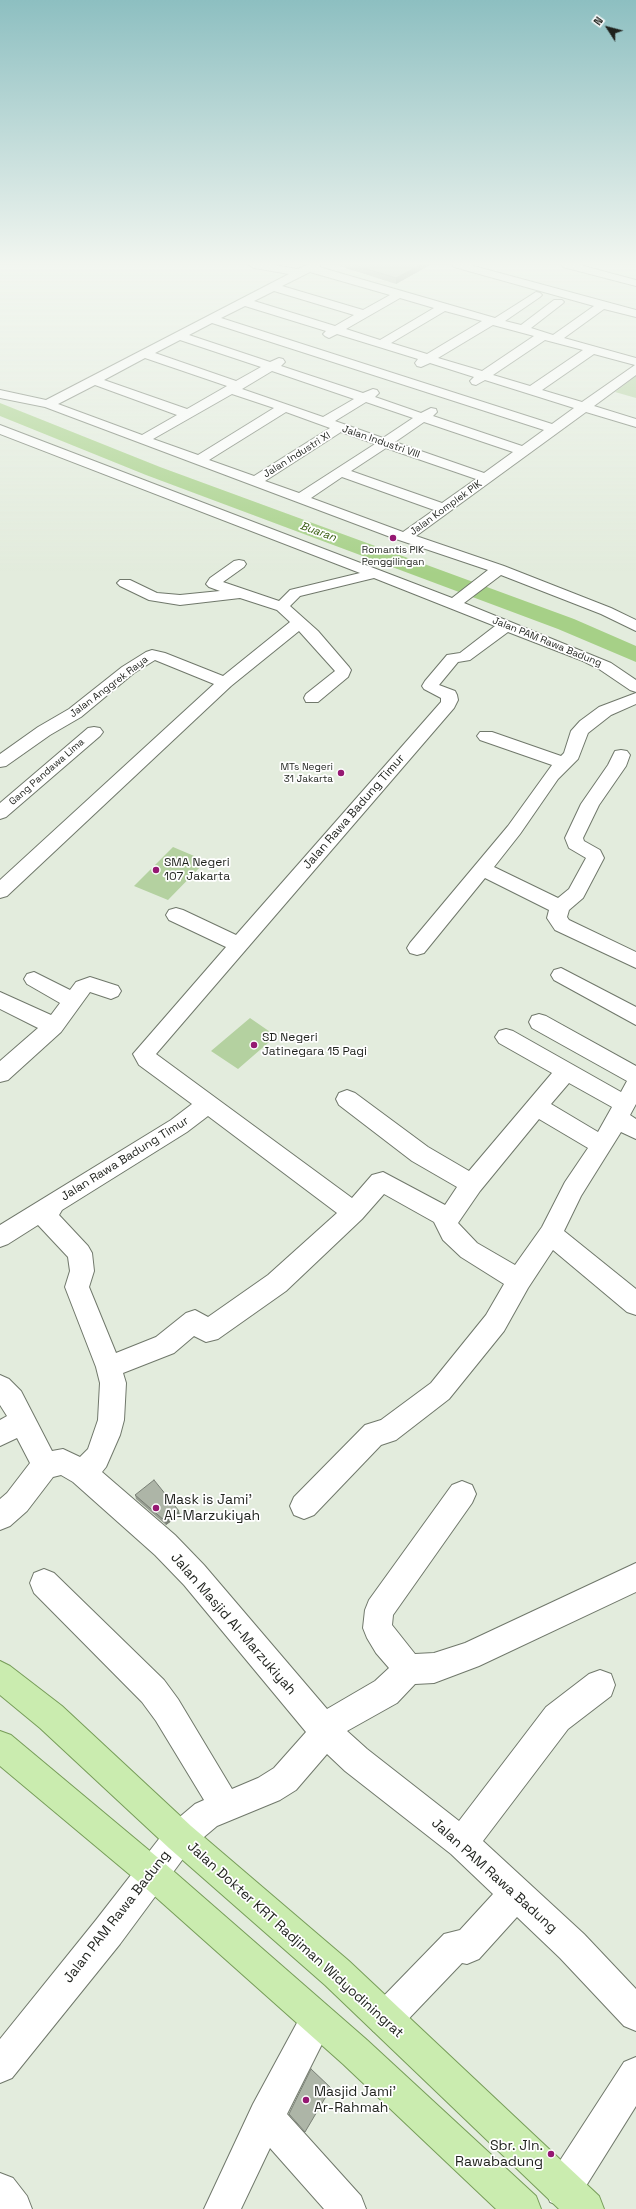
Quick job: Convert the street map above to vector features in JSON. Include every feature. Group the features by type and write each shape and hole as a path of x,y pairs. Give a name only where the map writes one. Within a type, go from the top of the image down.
{"main road":[{"name":"Jalan Dokter KRT Radjiman Widyodiningrat","path":"0,1676 51,1717 180,1837 337,1973 575,2199"},
{"path":"0,1746 152,1873 355,2052 523,2209"}],"street":[{"path":"48,404 117,368"},
{"name":"Jalan Industri VIII","path":"183,368 284,408 486,478"},
{"path":"142,440 267,368"},
{"path":"277,368 524,450"},
{"path":"365,368 554,429"},
{"path":"324,422 413,368"},
{"path":"462,368 636,423"},
{"path":"300,499 496,368"},
{"path":"532,390 564,368"},
{"name":"Jalan Komplek PIK","path":"0,394 48,404 405,537 636,369"},
{"path":"94,380 188,414"},
{"path":"468,386 483,391"},
{"path":"198,461 284,408"},
{"path":"554,413 569,418"},
{"name":"Jalan Industri XI","path":"254,482 340,427"},
{"name":"Jalan PAM Rawa Badung","path":"0,429 373,574 456,603 589,658 605,666 636,687"},
{"path":"341,472 445,509"},
{"path":"405,537 606,611 636,626"},
{"path":"239,564 217,578 214,584 282,607 300,622 343,670 342,674 312,698"},
{"path":"456,603 498,570"},
{"path":"282,607 290,596 296,593 373,574"},
{"path":"125,584 154,597 180,600 242,594"},
{"path":"0,891 63,831 90,810 225,683 300,622"},
{"name":"Jalan Rawa Badung Timur","path":"83,1473 97,1458 107,1435 113,1400 113,1383 109,1367 76,1287 82,1271 80,1253 48,1221 47,1213 54,1203 179,1126 209,1104 146,1059 144,1054 448,704 450,700 449,695 430,686 453,658 464,657 507,625"},
{"name":"Jalan Anggrek Raya","path":"0,762 44,731 75,713 128,670 152,655 159,656 225,683"},
{"path":"417,948 455,899 514,830 563,763 572,755 580,731 604,710 636,698"},
{"name":"Gang Pandawa Lima","path":"0,813 94,732"},
{"path":"486,736 563,763"},
{"path":"621,755 616,766 590,804 574,838 576,844 593,854 595,858 576,893 560,907 557,918 562,925 636,961"},
{"path":"481,870 560,907"},
{"path":"176,915 239,945"},
{"path":"561,975 636,1017"},
{"path":"34,979 73,1001"},
{"path":"0,1074 54,1026 87,985 90,984 111,991"},
{"path":"0,1000 54,1026"},
{"path":"539,1022 636,1076"},
{"path":"506,1037 565,1072 620,1111 636,1130"},
{"path":"519,1280 469,1250 451,1233 446,1222 472,1184 565,1072"},
{"path":"304,1506 374,1434 388,1431 440,1391 495,1323 519,1280 550,1234 573,1189 602,1145 636,1084"},
{"path":"347,1099 420,1154 472,1184"},
{"path":"209,1104 354,1212"},
{"path":"536,1106 602,1145"},
{"path":"109,1367 166,1345 195,1321 206,1331 209,1331 277,1283 354,1212 380,1182 383,1182 448,1218"},
{"path":"0,1237 54,1203"},
{"path":"550,1234 595,1269 636,1304"},
{"path":"0,1387 12,1400 45,1465"},
{"path":"0,1434 22,1421"},
{"path":"0,1516 17,1502 45,1465 63,1462 83,1473"},
{"name":"Jalan Masjid Al-Marzukiyah","path":"83,1473 165,1545 194,1575 326,1732"},
{"path":"462,1494 449,1509 379,1610 377,1628 386,1643 409,1669 434,1668 469,1656 636,1577"},
{"path":"44,1583 153,1691 167,1710 225,1806"},
{"name":"Jalan PAM Rawa Badung","path":"0,2066 180,1837 206,1815 269,1789 285,1780 339,1718 386,1692 409,1669"},
{"path":"462,1843 557,1718 572,1705 600,1686"},
{"name":"Jalan PAM Rawa Badung","path":"326,1732 356,1760 462,1843 572,1946 636,2014"},
{"path":"385,2019 456,1946 467,1947 516,1894"},
{"path":"226,2207 266,2117 317,2020"},
{"path":"575,2199 636,2074"},
{"path":"266,2117 348,2209"},
{"path":"0,2190 14,2209"}],"green space":[{"path":"636,376 636,398 615,392"},
{"path":"173,847 206,861 168,900 134,886"},
{"path":"250,1018 276,1036 238,1069 211,1051"}],"building":[{"path":"154,1480 179,1511 165,1521 135,1495"},
{"name":"Masjid Jami' Ar-Rahmah","path":"311,2069 331,2088 305,2132 289,2114"}],"waterway":[{"name":"Buaran","path":"0,409 153,471 566,624 636,655"}],"place":[{"name":"Romantis PIK Penggilingan","path":"393,538"},
{"name":"MTs Negeri 31 Jakarta","path":"341,773"},
{"name":"SMA Negeri 107 Jakarta","path":"156,870"},
{"name":"SD Negeri Jatinegara 15 Pagi","path":"254,1045"},
{"name":"Mask is Jami' Al-Marzukiyah","path":"156,1508"},
{"name":"Masjid Jami' Ar-Rahmah","path":"306,2100"},
{"name":"Sbr. Jln. Rawabadung","path":"551,2154"}]}
